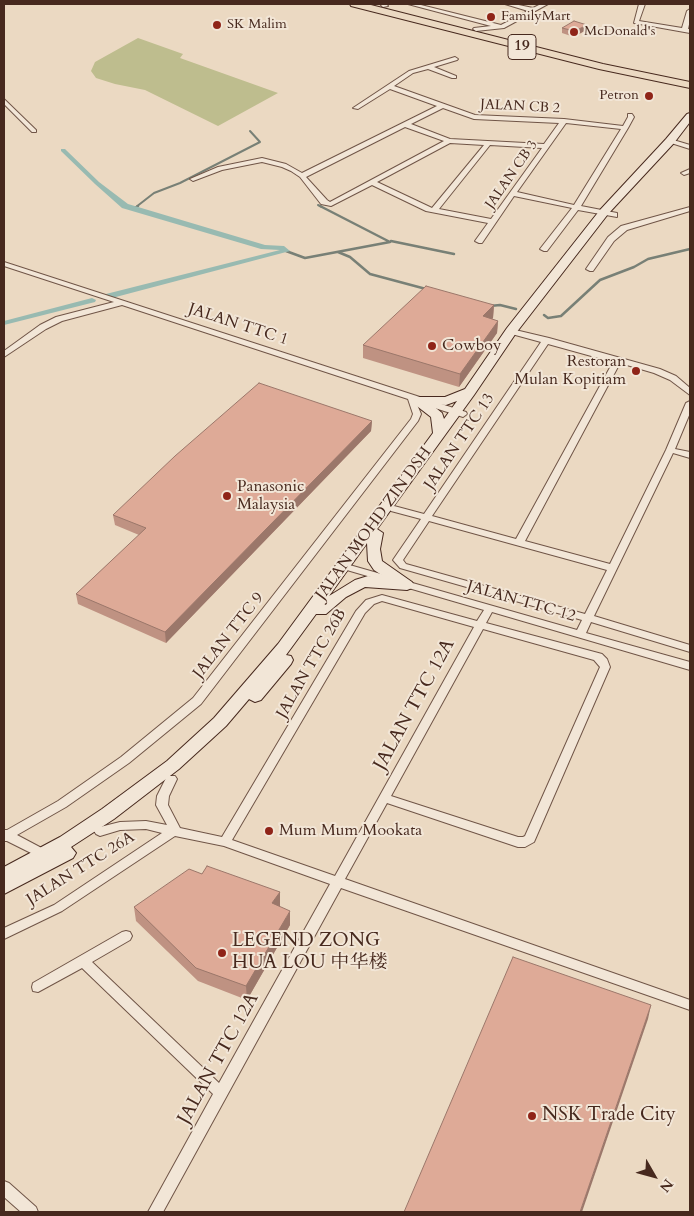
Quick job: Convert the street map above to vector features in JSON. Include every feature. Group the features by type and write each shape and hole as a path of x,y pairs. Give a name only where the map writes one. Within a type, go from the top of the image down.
{"highway":[{"name":"19","path":"355,4 603,67 689,83"},
{"name":"19","path":"381,4 476,29 500,31 627,68 689,83"}],"main road":[{"name":"JALAN MOHD ZIN DSH","path":"674,142 690,116"},
{"name":"JALAN MOHD ZIN DSH","path":"4,875 48,858 100,831 150,796 228,726 265,686 321,610 347,567 440,434 459,413 470,392 609,213 674,142 690,128"},
{"name":"JALAN MOHD ZIN DSH","path":"4,887 48,858 149,785 174,765 220,722 376,533 517,332"},
{"path":"415,399 446,401 470,392"},
{"path":"415,399 437,416 440,434"},
{"path":"376,533 373,549 375,561 379,566 407,585"},
{"path":"321,610 341,594 360,583 368,581 407,585"}],"street":[{"path":"411,4 500,31 545,4"},
{"path":"508,4 533,10"},
{"path":"642,4 636,22 687,30 690,11"},
{"path":"356,108 411,72 455,59"},
{"path":"428,67 454,77"},
{"name":"JALAN CB 2","path":"389,86 469,116 564,121 625,128"},
{"path":"4,101 34,131"},
{"path":"302,176 442,106"},
{"path":"544,249 576,206 625,128 631,117 630,115"},
{"name":"JALAN CB 3","path":"479,241 564,121"},
{"path":"404,124 449,142 547,146"},
{"path":"193,179 220,168 258,160 284,165 302,176 324,202 331,204 449,142"},
{"path":"674,142 690,146"},
{"path":"434,210 488,144"},
{"path":"372,182 434,210 493,222"},
{"path":"514,194 609,213"},
{"path":"590,269 611,239 624,228 690,209"},
{"name":"JALAN TTC 1","path":"4,264 459,413"},
{"path":"4,355 43,327 59,319 122,303"},
{"path":"517,332 618,360 673,378 690,392"},
{"name":"JALAN TTC 13","path":"546,340 398,560 403,566 588,618"},
{"path":"519,543 618,360"},
{"name":"JALAN TTC 9","path":"5,835 62,804 117,765 197,701 415,420 417,414 415,399"},
{"path":"580,635 670,450 690,403"},
{"path":"670,450 690,455"},
{"path":"394,509 612,568"},
{"name":"JALAN TTC 12","path":"347,567 690,666"},
{"name":"JALAN TTC 26B","path":"225,842 361,611 370,602 382,598 598,657 603,662 605,667 530,839 525,842 518,842 385,798"},
{"name":"JALAN TTC 12A","path":"155,1212 489,609"},
{"path":"588,618 690,649"},
{"path":"171,779 163,796 162,805 174,830"},
{"path":"100,831 134,825 174,830 225,842 690,1005"},
{"name":"JALAN TTC 26A","path":"4,934 58,908 174,830"},
{"path":"5,835 48,858"},
{"path":"38,987 126,936"},
{"path":"83,961 221,1093"},
{"path":"4,1188 31,1212"}],"shaded area":[{"path":"138,38 183,54 180,58 278,93 218,126 145,90 96,78 91,71 95,62"}],"building":[{"path":"574,21 587,25 575,31 562,28"},
{"name":"Cowboy","path":"426,286 494,305 483,316 498,321 460,374 363,345"},
{"name":"Panasonic Malaysia","path":"259,383 372,421 165,632 76,594 146,528 113,515 175,456"},
{"name":"LEGEND ZONG HUA LOU 中华楼","path":"207,866 280,892 272,903 290,911 246,986 196,968 134,907 189,869 202,874"},
{"name":"NSK Trade City","path":"513,957 651,1005 580,1212 404,1212"}],"waterway":[{"path":"136,207 154,193 180,183 260,142 250,131"},
{"path":"63,150 97,183 125,206 264,247 281,248 286,251 109,296"},
{"path":"133,209 138,206"},
{"path":"286,251 305,258 390,242 320,206"},
{"path":"391,241 454,254"},
{"path":"544,315 548,318 561,316 600,280 634,267 648,259 690,249"},
{"path":"338,252 350,257 370,274 426,289"},
{"path":"4,323 92,300"},
{"path":"490,306 500,305 516,309"}],"place":[{"name":"FamilyMart","path":"491,17"},
{"name":"SK Malim","path":"217,25"},
{"name":"McDonald's","path":"574,32"},
{"name":"Petron","path":"649,96"},
{"name":"Cowboy","path":"432,346"},
{"name":"Restoran Mulan Kopitiam","path":"636,371"},
{"name":"Panasonic Malaysia","path":"227,496"},
{"name":"Mum Mum Mookata","path":"269,831"},
{"name":"LEGEND ZONG HUA LOU 中华楼","path":"222,953"},
{"name":"NSK Trade City","path":"532,1116"}]}
